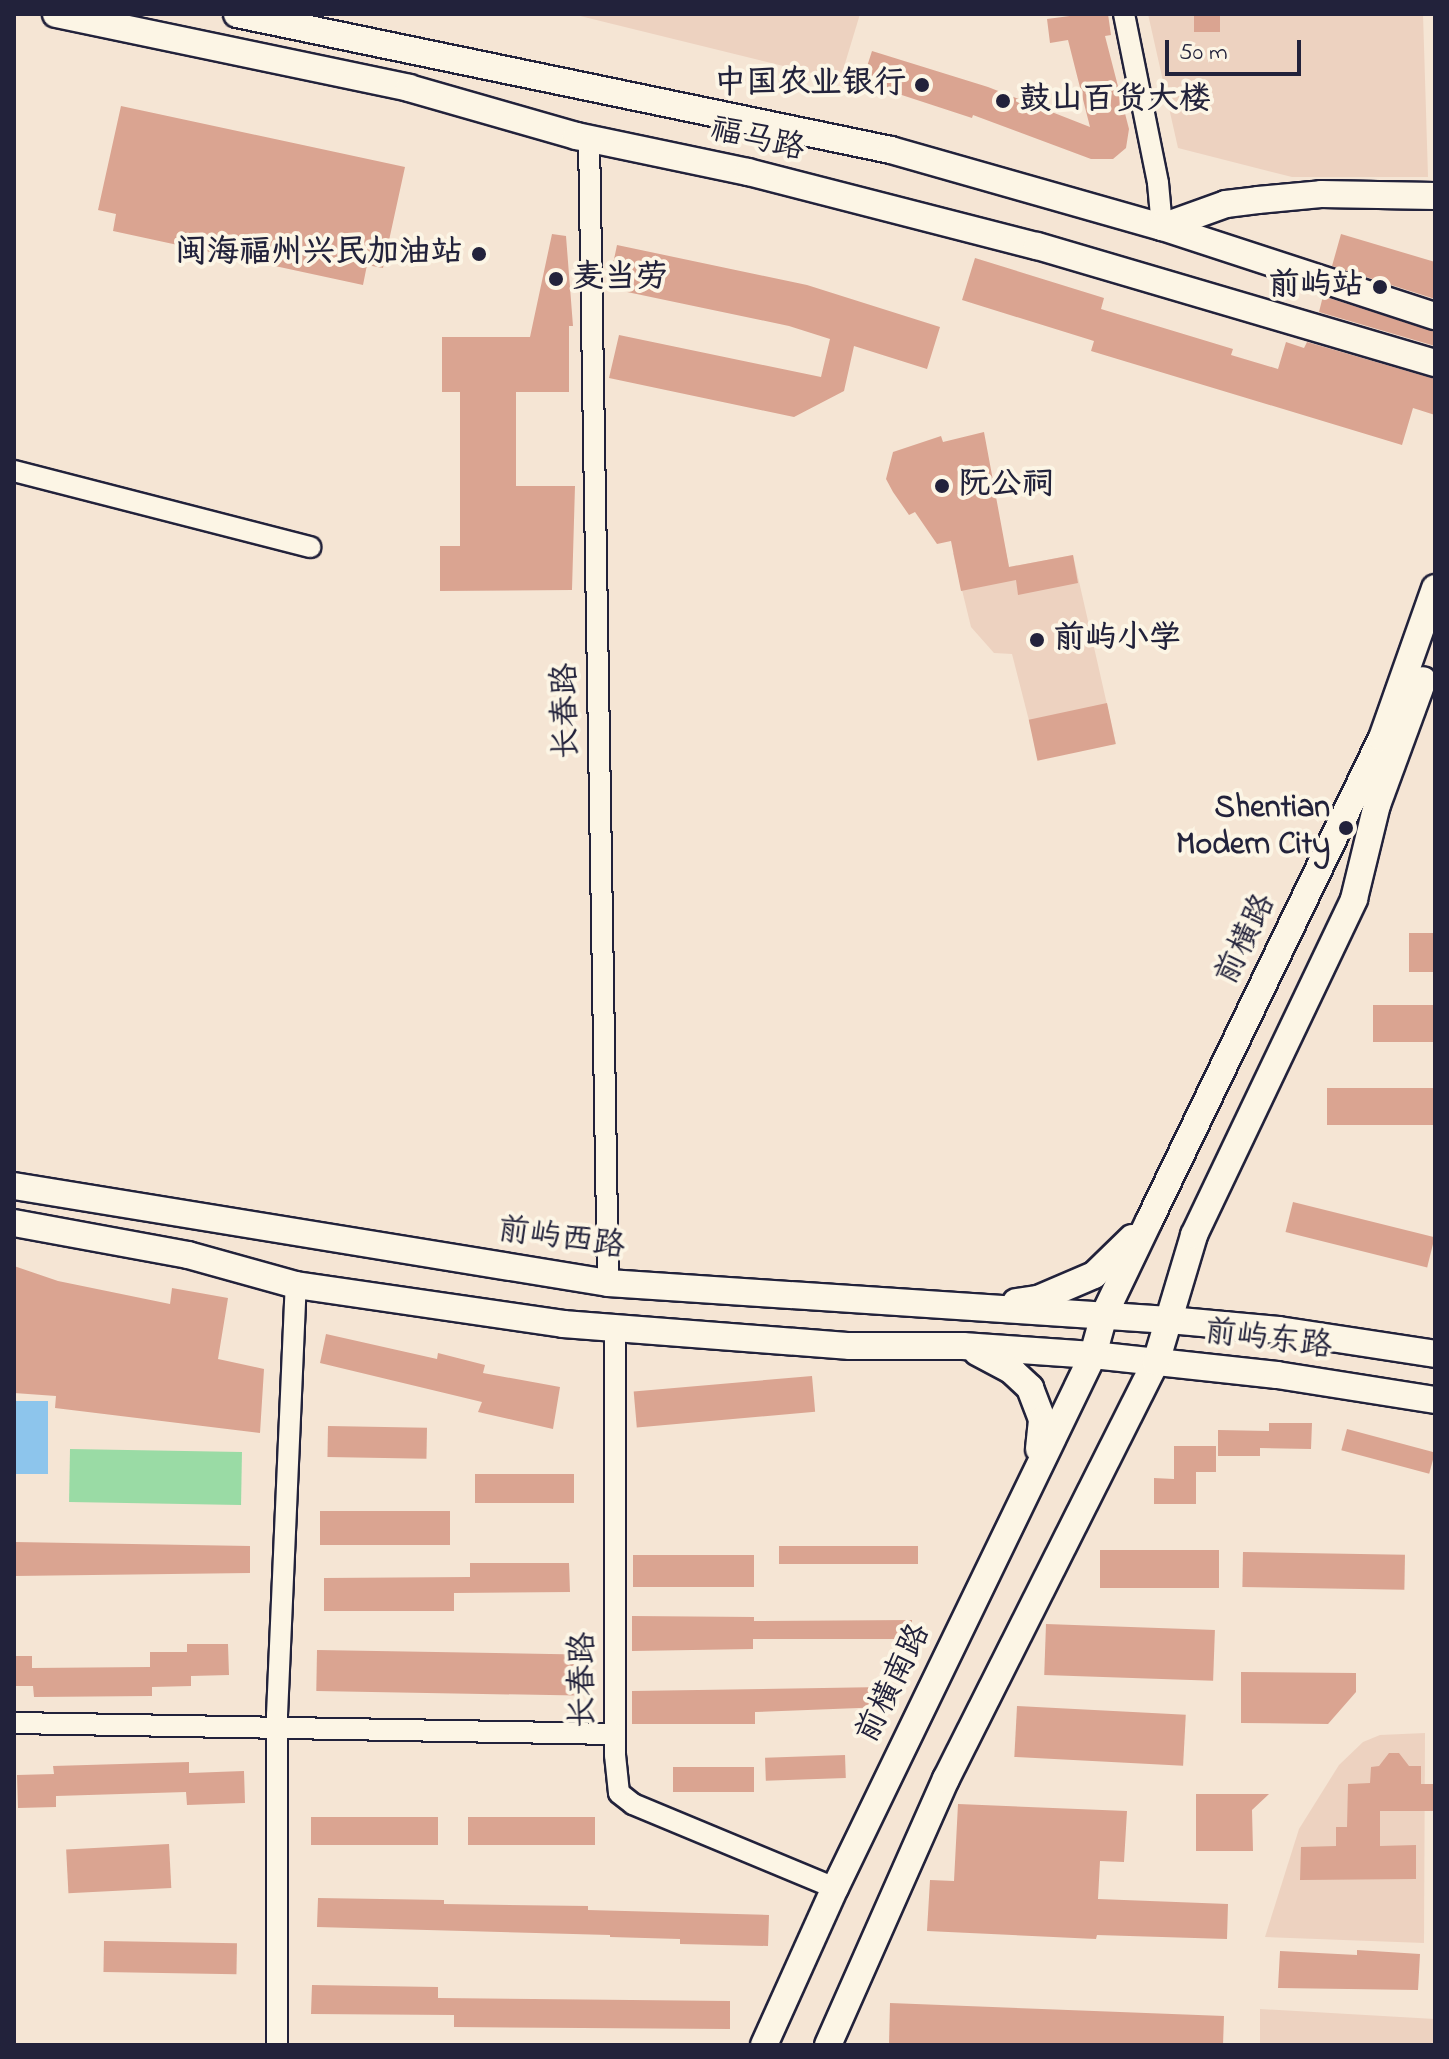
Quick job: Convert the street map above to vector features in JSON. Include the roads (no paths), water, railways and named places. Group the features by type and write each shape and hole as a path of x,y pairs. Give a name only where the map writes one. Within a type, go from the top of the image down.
{"main road":[{"name":"福马路","path":"56,14 409,88 589,138 748,172 1037,246 1435,363"},
{"name":"福马路","path":"237,14 875,146 1162,227 1435,316"},
{"path":"1162,227 1226,204 1258,200 1321,194 1435,196"},
{"name":"前横路","path":"1093,1355 1104,1315 1382,738 1435,588"},
{"path":"828,2045 946,1779 1156,1362 1194,1235 1354,899 1384,782 1435,646"},
{"name":"前屿西路","path":"14,1186 608,1283 912,1306 1104,1315"},
{"path":"912,1306 1010,1303 1038,1299 1094,1275 1149,1221"},
{"path":"14,1223 188,1255 296,1285 615,1330 850,1346 963,1346 1093,1355"},
{"name":"前屿东路","path":"1104,1315 1279,1330 1435,1354"},
{"path":"963,1346 1012,1371 1037,1399 1042,1420 1034,1472"},
{"name":"前屿东路","path":"1093,1355 1327,1381 1435,1400"},
{"name":"前横南路","path":"764,2045 835,1888 1093,1355"}],"street":[{"path":"1124,14 1158,183 1162,227"},
{"name":"长春路","path":"589,138 608,1283"},
{"path":"14,471 310,547"},
{"path":"277,2045 277,1726 296,1285"},
{"name":"长春路","path":"615,1330 616,1786 624,1799 835,1888"},
{"path":"14,1723 615,1734"}],"water":[{"path":"14,1401 48,1401 48,1474 14,1474"}],"place":[{"name":"中国农业银行","path":"922,85"},
{"name":"鼓山百货大楼","path":"1003,101"},
{"name":"闽海福州兴民加油站","path":"479,254"},
{"name":"麦当劳","path":"556,279"},
{"name":"前屿站","path":"1380,287"},
{"name":"阮公祠","path":"942,486"},
{"name":"前屿小学","path":"1037,640"},
{"name":"Shentian Modern City","path":"1346,828"}]}
